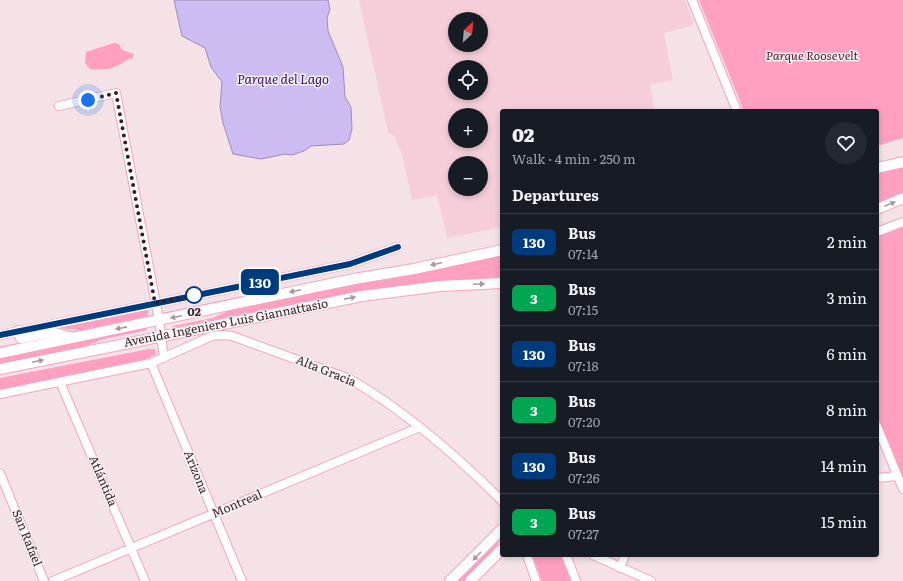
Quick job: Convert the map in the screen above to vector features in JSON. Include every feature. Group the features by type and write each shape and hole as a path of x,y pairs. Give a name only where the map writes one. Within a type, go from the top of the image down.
{"main road":[{"path":"879,168 903,162"},
{"path":"879,208 903,198"},
{"name":"Avenida Ingeniero Luis Giannattasio","path":"0,353 354,279 414,269 500,250"},
{"name":"Avenida Ingeniero Luis Giannattasio","path":"0,369 362,296 440,286 500,283"},
{"path":"18,331 21,338 51,332 74,337"},
{"path":"450,581 500,531"},
{"path":"470,581 500,551"}],"street":[{"path":"692,0 736,109"},
{"path":"59,106 116,93 159,320 164,358"},
{"path":"879,231 903,222"},
{"path":"0,335 350,264 398,247"},
{"name":"Alta Gracia","path":"164,358 212,336 232,336 350,379 367,389 420,427 464,464 500,499"},
{"name":"Avenida Ingeniero Luis Giannattasio","path":"0,394 151,363 164,358"},
{"name":"Arizona","path":"151,363 242,581"},
{"name":"Atlántida","path":"60,382 145,581"},
{"name":"Montreal","path":"53,581 420,427"},
{"path":"879,431 903,490"},
{"name":"San Rafael","path":"0,473 44,581"},
{"path":"879,478 897,476"},
{"path":"528,557 536,581"},
{"path":"567,557 576,581"},
{"path":"597,557 651,581"},
{"path":"620,568 624,557"}],"shaded area":[{"path":"359,0 685,0 694,25 664,33 673,80 650,84 655,109 500,109 500,227 447,238 437,195 412,200 402,154 394,136 388,132"}],"green space":[{"name":"Parque Roosevelt","path":"699,0 903,0 903,138 879,145 879,109 743,109"},
{"path":"114,43 119,44 122,50 134,54 132,60 130,58 107,69 90,69 85,63 86,52"},
{"path":"903,166 903,194 879,203 879,173"},
{"path":"903,225 903,486 879,430 879,234"},
{"path":"500,254 500,279 410,285 337,296 172,328 173,326 213,318 230,310"},
{"path":"145,309 149,311 147,316 81,330 57,328 24,335"},
{"path":"147,327 147,330 100,340 86,346 0,364 0,357"},
{"path":"155,349 155,355 146,359 0,390 0,378"},
{"path":"500,538 492,553 464,581 457,581"},
{"path":"533,557 561,557 572,581 542,581"}],"water":[{"name":"Parque del Lago","path":"174,0 328,0 330,9 327,18 328,31 343,67 345,97 351,107 352,129 349,140 344,144 311,146 304,151 292,155 285,154 261,159 233,154 223,123 220,107 222,82 211,67 205,48 182,36"}],"bus line":[{"name":"130","path":"0,335 350,264 398,247"}],"place":[{"name":"02","path":"194,295"}],"route":[{"path":"88,100 116,93 155,303 200,294 194,295"}]}
